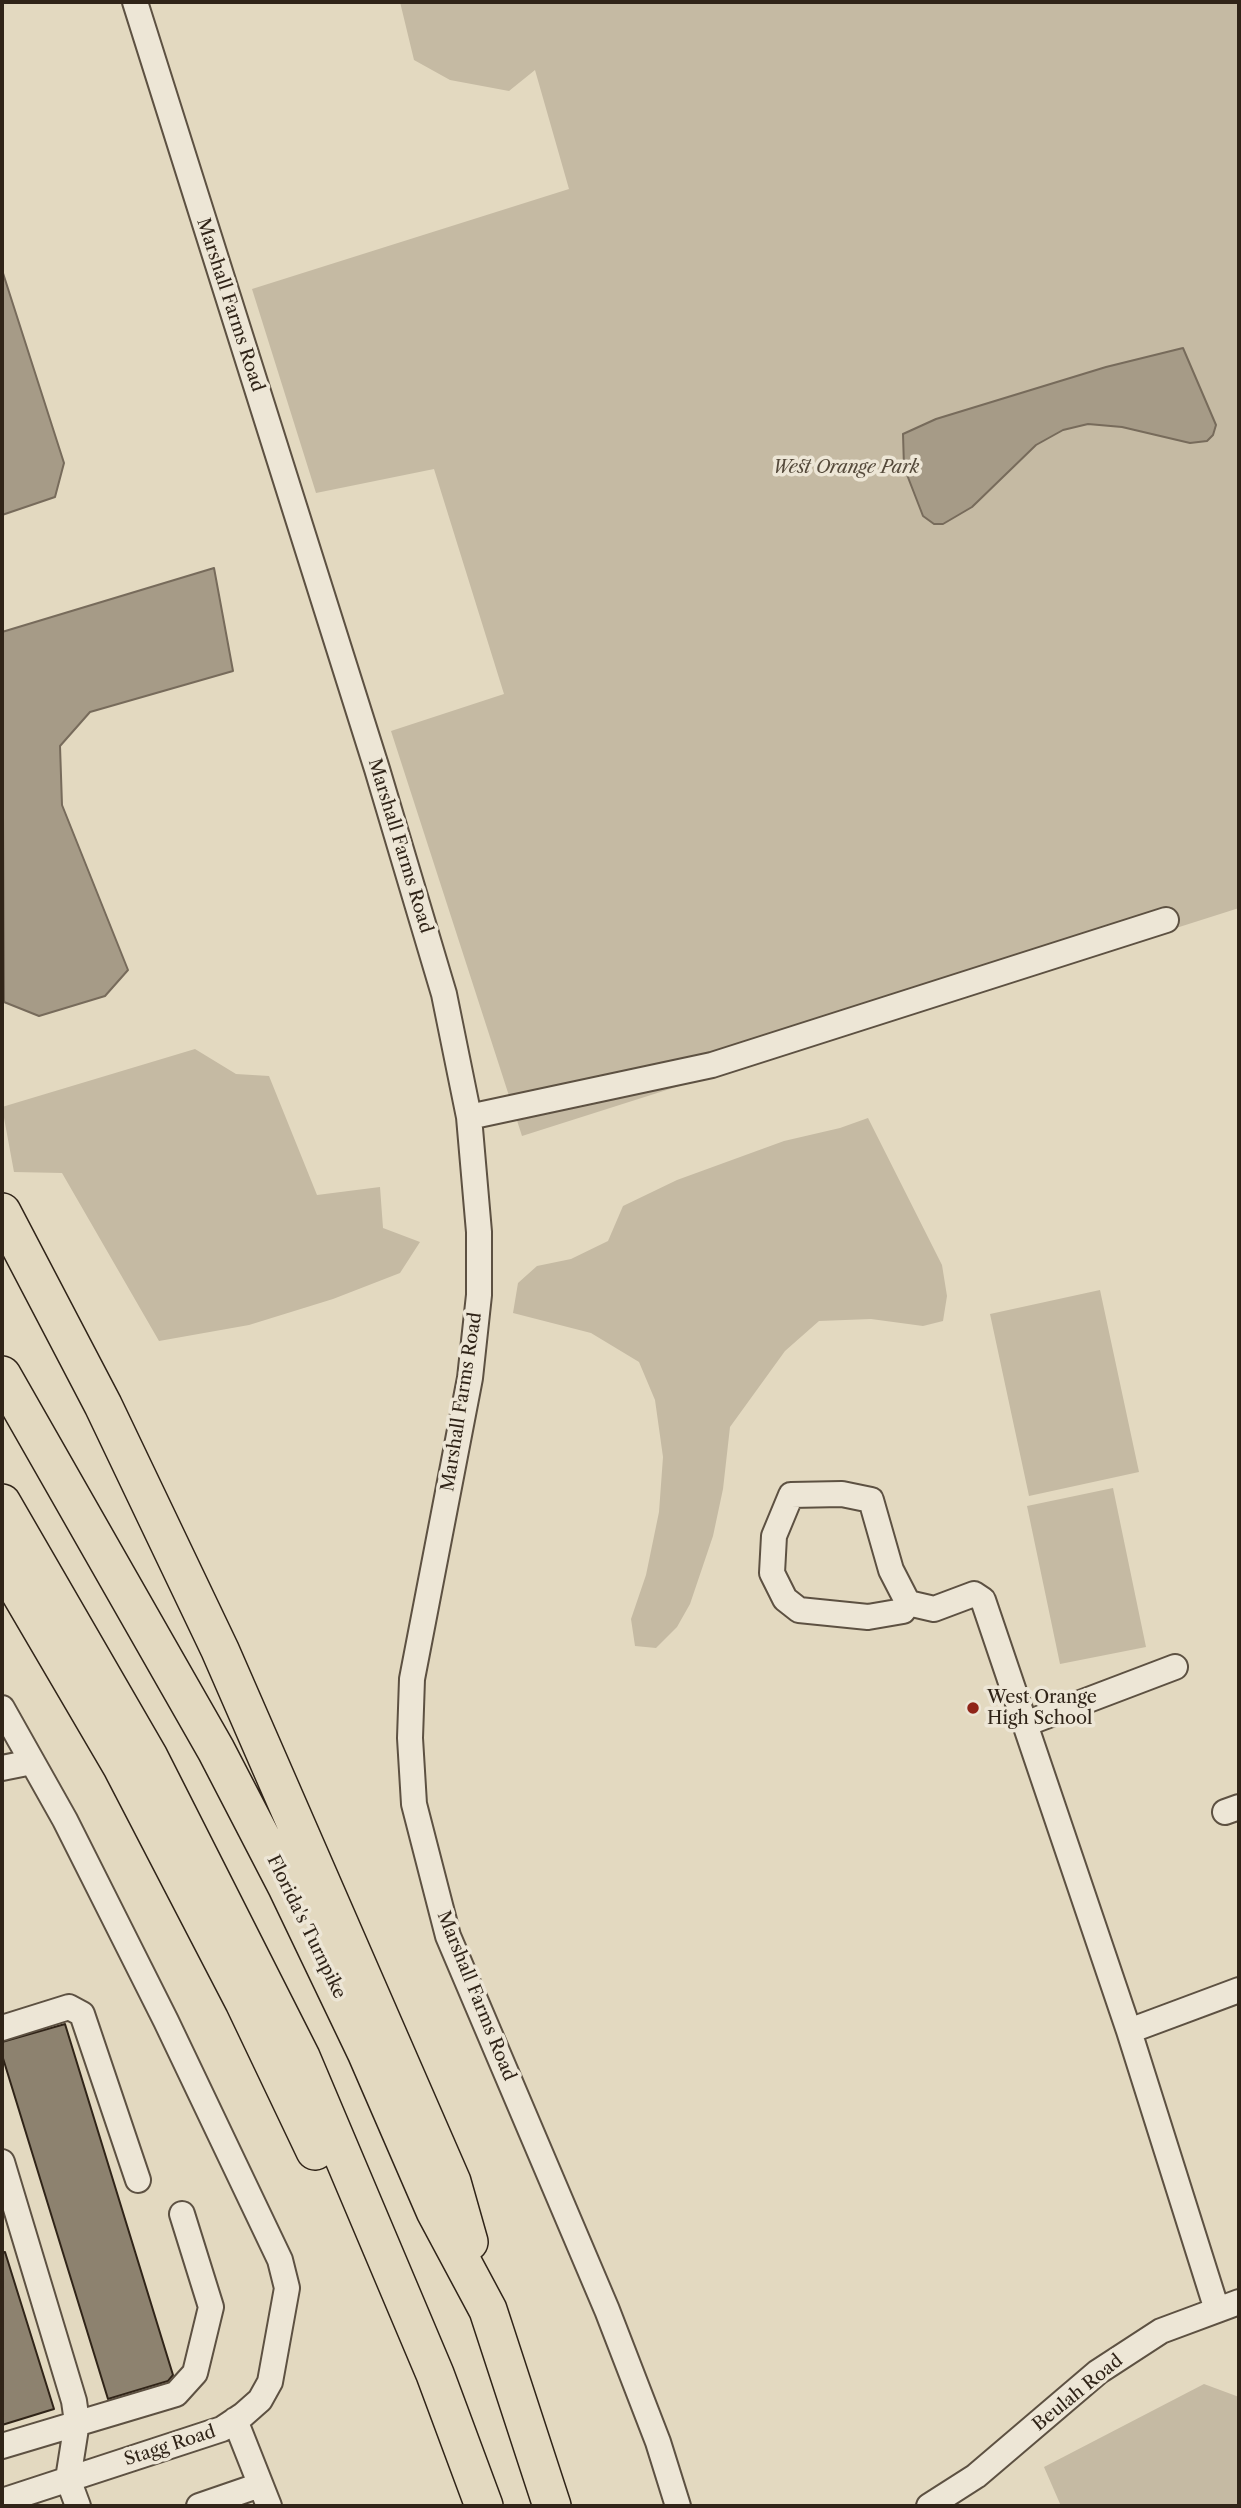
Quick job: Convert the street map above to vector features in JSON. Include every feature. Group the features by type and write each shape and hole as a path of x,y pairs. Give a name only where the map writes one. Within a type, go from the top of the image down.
{"highway":[{"path":"2,1212 103,1405 220,1650 452,2182 488,2310"},
{"name":"Florida's Turnpike","path":"2,1375 216,1749 366,2052 435,2211 488,2310 552,2506"},
{"path":"2,1503 149,1757 227,1906 301,2057 435,2374 484,2506"},
{"path":"2,1562 122,1768 244,2002 337,2196 435,2374"}],"street":[{"name":"Marshall Farms Road","path":"135,2 381,779 444,994 469,1117 480,1231 479,1295 470,1378 411,1679 410,1738 414,1804 448,1936 607,2310 658,2442 678,2506"},
{"path":"469,1117 712,1065 1166,920"},
{"path":"791,1494 842,1494 871,1500 891,1570 908,1604 903,1611 868,1617 799,1610 785,1600 772,1573 774,1536 791,1494"},
{"path":"908,1604 934,1609 974,1594 983,1600 1129,2031 1228,2306"},
{"path":"1025,1724 1175,1667"},
{"path":"2,1708 32,1762 2,1768"},
{"name":"Stagg Road","path":"2,2501 222,2429 235,2420 260,2400 270,2382 287,2288 275,2248 166,2021 65,1820 32,1762"},
{"path":"1129,2031 1239,1990"},
{"path":"2,2028 69,2007 82,2014 138,2180"},
{"path":"2,2162 77,2422 68,2479 78,2506"},
{"path":"2,2446 176,2394 195,2373 211,2307 183,2214"},
{"name":"Beulah Road","path":"929,2506 976,2476 1098,2372 1161,2330 1228,2306"},
{"path":"199,2506 265,2496 235,2420"}],"green space":[{"name":"West Orange Park","path":"400,2 1239,2 1239,908 522,1136 391,731 504,694 434,469 316,493 252,289 569,189 535,70 509,91 450,80 414,60"},
{"path":"195,1049 236,1074 269,1076 317,1195 380,1187 383,1228 420,1242 400,1273 333,1299 249,1325 159,1341 62,1173 14,1172 2,1107"},
{"path":"868,1118 942,1265 947,1296 943,1321 923,1326 871,1319 819,1321 785,1351 730,1427 723,1489 713,1536 690,1604 677,1627 656,1648 635,1646 631,1619 646,1575 659,1512 663,1457 655,1400 639,1362 591,1333 513,1313 518,1283 537,1266 571,1259 608,1241 623,1206 677,1180 784,1141 840,1128"},
{"path":"1100,1290 1139,1472 1029,1496 990,1314"},
{"path":"1113,1488 1146,1647 1060,1664 1027,1506"},
{"path":"1204,2384 1239,2397 1239,2506 1061,2506 1044,2467"}],"shaded area":[{"path":"2,270 64,463 55,497 2,515"},
{"path":"1183,348 1216,425 1213,435 1207,441 1190,443 1122,427 1088,424 1063,430 1036,445 972,507 943,524 934,524 923,516 904,467 903,434 936,419 1106,367"},
{"path":"214,568 233,671 90,712 60,746 62,805 128,970 105,996 39,1016 4,1002 2,632"}],"building":[{"path":"65,2024 173,2375 168,2381 108,2399 2,2055 2,2042"},
{"path":"5,2252 54,2409 2,2425 2,2253"}],"place":[{"name":"West Orange High School","path":"973,1708"}]}
